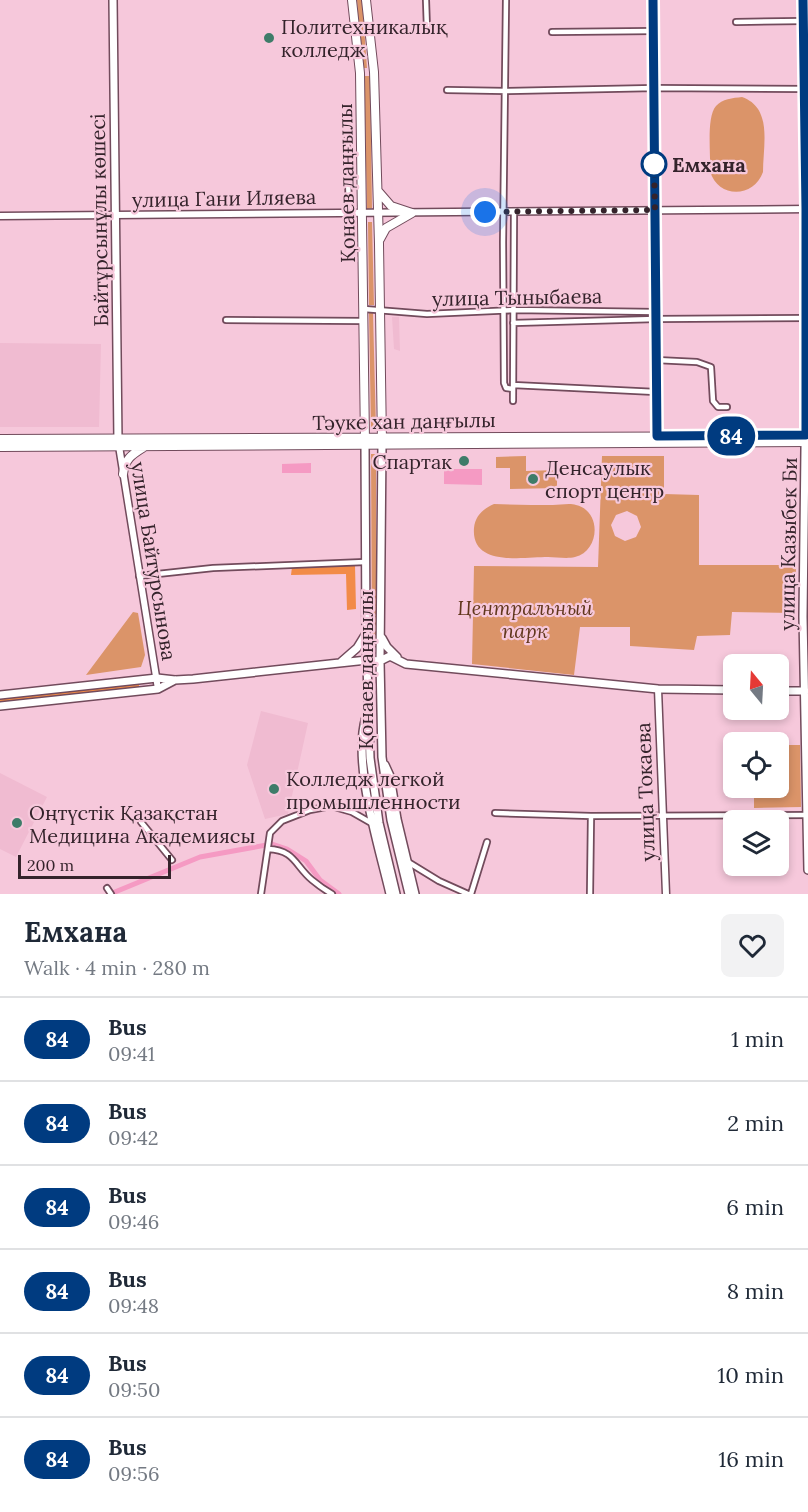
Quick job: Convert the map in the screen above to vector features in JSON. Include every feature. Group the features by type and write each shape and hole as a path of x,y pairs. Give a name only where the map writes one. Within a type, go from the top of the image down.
{"main road":[{"name":"Байтұрсынұлы көшесі","path":"113,0 118,442"},
{"name":"Қонаев даңғылы","path":"366,0 374,72 382,420"},
{"path":"653,0 657,439"},
{"name":"улица Казыбек Би","path":"803,0 807,209 808,870"},
{"name":"Қонаев даңғылы","path":"352,1 360,73 366,633 370,767 379,823 396,894"},
{"path":"360,73 374,72"},
{"path":"378,191 391,206 411,213"},
{"path":"379,240 386,228 411,213"},
{"path":"382,420 388,432 398,436"},
{"path":"382,420 382,441"},
{"name":"Тәуке хан даңғылы","path":"382,441 398,436 657,439"},
{"name":"Тәуке хан даңғылы","path":"0,439 118,442 807,438"},
{"name":"Тәуке хан даңғылы","path":"0,447 118,442 145,446 365,440"},
{"name":"Қонаев даңғылы","path":"382,441 380,661 382,757 389,809 409,894"},
{"path":"123,474 124,462 145,446"},
{"path":"339,663 357,648 366,633"},
{"path":"381,634 393,655 406,664"},
{"path":"0,695 157,678 175,680 368,660 380,661 390,656 406,664 658,689 723,690"},
{"path":"0,706 158,689 175,680"},
{"path":"789,691 806,691"},
{"path":"368,708 362,730 365,775 373,824 390,894"},
{"path":"382,757 390,776 397,819 415,894"},
{"path":"365,775 370,767"}],"street":[{"path":"426,0 427,29"},
{"path":"506,0 503,242 505,386 506,388 656,392"},
{"path":"736,21 803,21"},
{"path":"552,32 654,31"},
{"path":"447,90 806,89"},
{"path":"347,140 349,213"},
{"name":"улица Гани Иляева","path":"0,216 807,209"},
{"path":"513,401 514,212"},
{"name":"улица Тыныбаева","path":"364,309 427,314 514,310 806,318"},
{"name":"улица Тыныбаева","path":"513,323 656,315"},
{"path":"226,320 364,321"},
{"path":"656,360 692,362 710,366 713,400 718,407 727,407"},
{"name":"улица Байтурсынова","path":"118,442 158,689"},
{"path":"139,576 213,568 365,562"},
{"name":"улица Токаева","path":"658,689 666,894"},
{"path":"261,894 270,833 282,821 310,810 331,806 339,807 373,824"},
{"path":"495,813 591,816 807,815"},
{"path":"590,894 591,816"},
{"path":"141,822 172,860"},
{"path":"408,862 469,894 488,842"},
{"path":"268,849 285,852 297,861 310,879 332,894"}],"shaded area":[{"path":"392,317 399,317 400,351 394,349"},
{"path":"0,343 101,344 99,427 0,427"},
{"path":"311,463 311,473 282,473 282,464"},
{"path":"444,469 482,469 482,485 444,484"},
{"path":"355,565 356,609 347,610 346,574 291,575 292,567"},
{"path":"138,680 140,690 0,705 0,697"},
{"name":"Колледж легкой промышленности","path":"261,711 308,723 288,814 265,819 247,765"},
{"name":"Оңтүстік Қазақстан Медицина Академиясы","path":"0,773 47,797 16,857 0,849"}],"green space":[{"path":"357,0 362,0 367,68 362,68"},
{"path":"364,76 370,76 372,208 367,209"},
{"path":"742,97 752,102 762,118 765,139 763,172 752,187 736,192 720,187 710,171 710,127 713,111 718,104 728,99"},
{"path":"368,222 372,222 374,305 369,305"},
{"path":"369,313 373,313 376,429 371,429"},
{"path":"371,454 376,454 376,647 372,647"},
{"name":"Денсаулык спорт центр","path":"526,456 526,471 557,470 557,488 510,489 510,468 496,468 496,457"},
{"name":"Центральный парк","path":"602,456 664,456 664,494 699,495 699,565 796,565 795,613 732,612 730,635 697,636 694,650 630,646 630,627 580,627 574,675 472,664 474,566 598,567","holes":["627,511 637,516 641,527 636,537 625,541 615,536 611,525 616,515"]},
{"path":"494,504 576,505 590,515 594,523 593,539 583,553 572,558 513,558 490,554 481,549 475,540 474,528 480,513"},
{"path":"133,612 138,613 145,655 141,667 86,675"},
{"path":"789,745 800,745 801,807 754,808 754,798 789,798"}],"waterway":[{"path":"110,894 200,857 272,844 287,849 306,861 320,880 339,894"}],"bus line":[{"name":"84","path":"653,0 657,436 679,436 806,435 803,0"}],"place":[{"name":"Политехникалық колледж","path":"269,38"},
{"name":"Емхана","path":"654,164"},
{"name":"Спартак","path":"464,461"},
{"name":"Денсаулык спорт центр","path":"533,479"},
{"name":"Колледж легкой промышленности","path":"274,789"},
{"name":"Оңтүстік Қазақстан Медицина Академиясы","path":"17,823"}],"route":[{"path":"485,212 655,210 654,164"}]}
